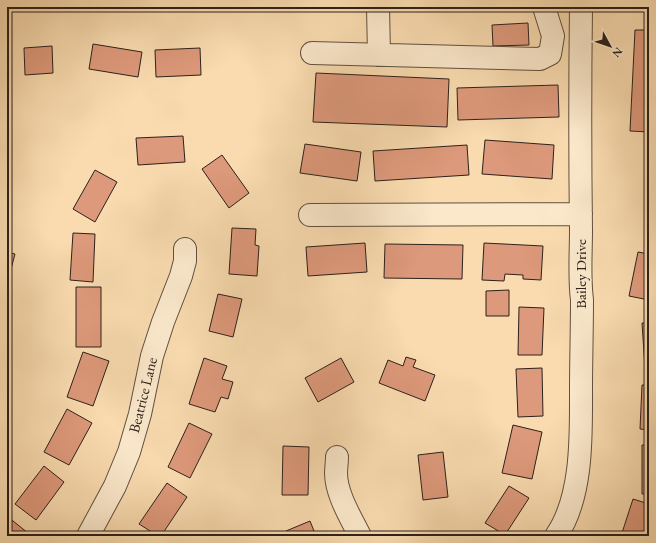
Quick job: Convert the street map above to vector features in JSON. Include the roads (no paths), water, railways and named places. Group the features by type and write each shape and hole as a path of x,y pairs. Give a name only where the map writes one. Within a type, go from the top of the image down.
{"street":[{"path":"378,7 379,55"},
{"path":"544,7 553,36 550,54"},
{"name":"Bailey Drive","path":"556,536 568,514 570,507 577,476 580,436 582,300 580,283 581,7"},
{"path":"312,53 540,59 550,54 580,57"},
{"path":"310,215 580,214"},
{"name":"Beatrice Lane","path":"88,536 115,486 129,452 140,414 152,356 163,322 181,276 185,261 185,249"},
{"path":"337,457 337,483 344,504 360,536"}]}
